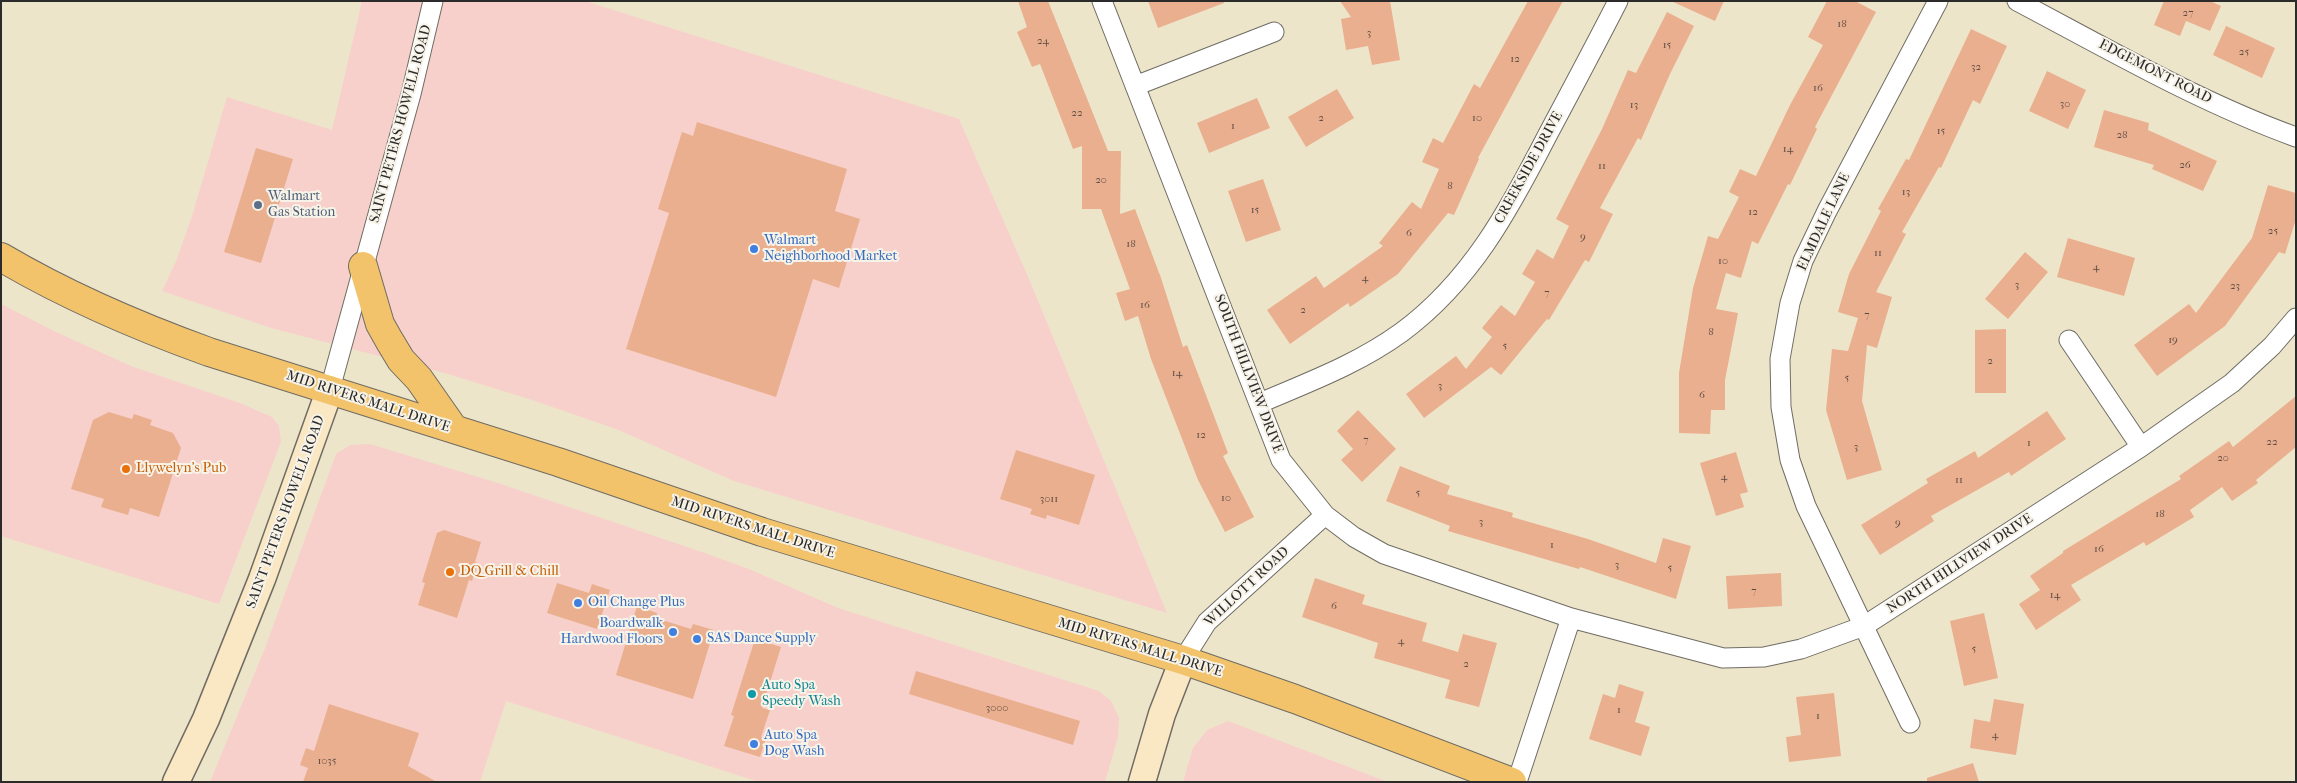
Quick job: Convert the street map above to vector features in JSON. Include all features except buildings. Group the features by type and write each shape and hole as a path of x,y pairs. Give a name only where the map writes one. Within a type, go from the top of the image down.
{"main road":[{"name":"MID RIVERS MALL DRIVE","path":"1,257 73,297 161,335 558,462 771,535 1182,660 1295,699 1512,782"},
{"path":"363,266 380,324 388,340 419,379 454,430"},
{"name":"SAINT PETERS HOWELL ROAD","path":"176,782 206,719 262,579 330,389"},
{"name":"WILLOTT ROAD","path":"1142,782 1162,714 1182,660"}],"street":[{"name":"SAINT PETERS HOWELL ROAD","path":"330,389 411,94 433,1"},
{"name":"SOUTH HILLVIEW DRIVE","path":"1102,1 1281,460 1325,515 1354,537 1384,554 1571,618"},
{"name":"CREEKSIDE DRIVE","path":"1260,403 1355,362 1402,331 1443,296 1472,263 1508,211 1618,1"},
{"name":"ELMDALE LANE","path":"1910,723 1806,506 1790,460 1780,407 1780,359 1790,303 1803,261 1827,211 1938,1"},
{"name":"EDGEMONT ROAD","path":"2017,1 2245,118 2296,137"},
{"path":"1135,86 1274,32"},
{"name":"NORTH HILLVIEW DRIVE","path":"1571,618 1723,658 1764,657 1801,649 1864,626 2142,447 2232,383 2272,346 2296,318"},
{"path":"2069,340 2142,447"},
{"name":"WILLOTT ROAD","path":"1182,660 1207,622 1325,515"},
{"path":"1516,782 1571,618"}],"shaded area":[{"path":"362,1 585,1 959,119 1029,279 1167,613 734,481 616,429 532,400 448,374 271,328 162,291 177,259 192,216 227,97 332,130"},
{"path":"1,304 56,332 131,366 240,403 272,417 279,426 281,442 219,604 1,536"},
{"path":"370,444 498,483 705,553 749,569 838,608 1099,691 1111,701 1119,718 1118,737 1105,782 759,782 506,701 480,782 210,782 265,648 336,454 350,445"},
{"path":"1228,721 1388,782 1183,782 1193,748 1207,730"}],"place":[{"name":"Walmart Gas Station","path":"258,205"},
{"name":"Walmart Neighborhood Market","path":"754,249"},
{"name":"Llywelyn's Pub","path":"126,469"},
{"name":"DQ Grill & Chill","path":"450,572"},
{"name":"Oil Change Plus","path":"578,603"},
{"name":"Boardwalk Hardwood Floors","path":"673,632"},
{"name":"SAS Dance Supply","path":"697,639"},
{"name":"Auto Spa Speedy Wash","path":"752,694"},
{"name":"Auto Spa Dog Wash","path":"754,744"}]}
